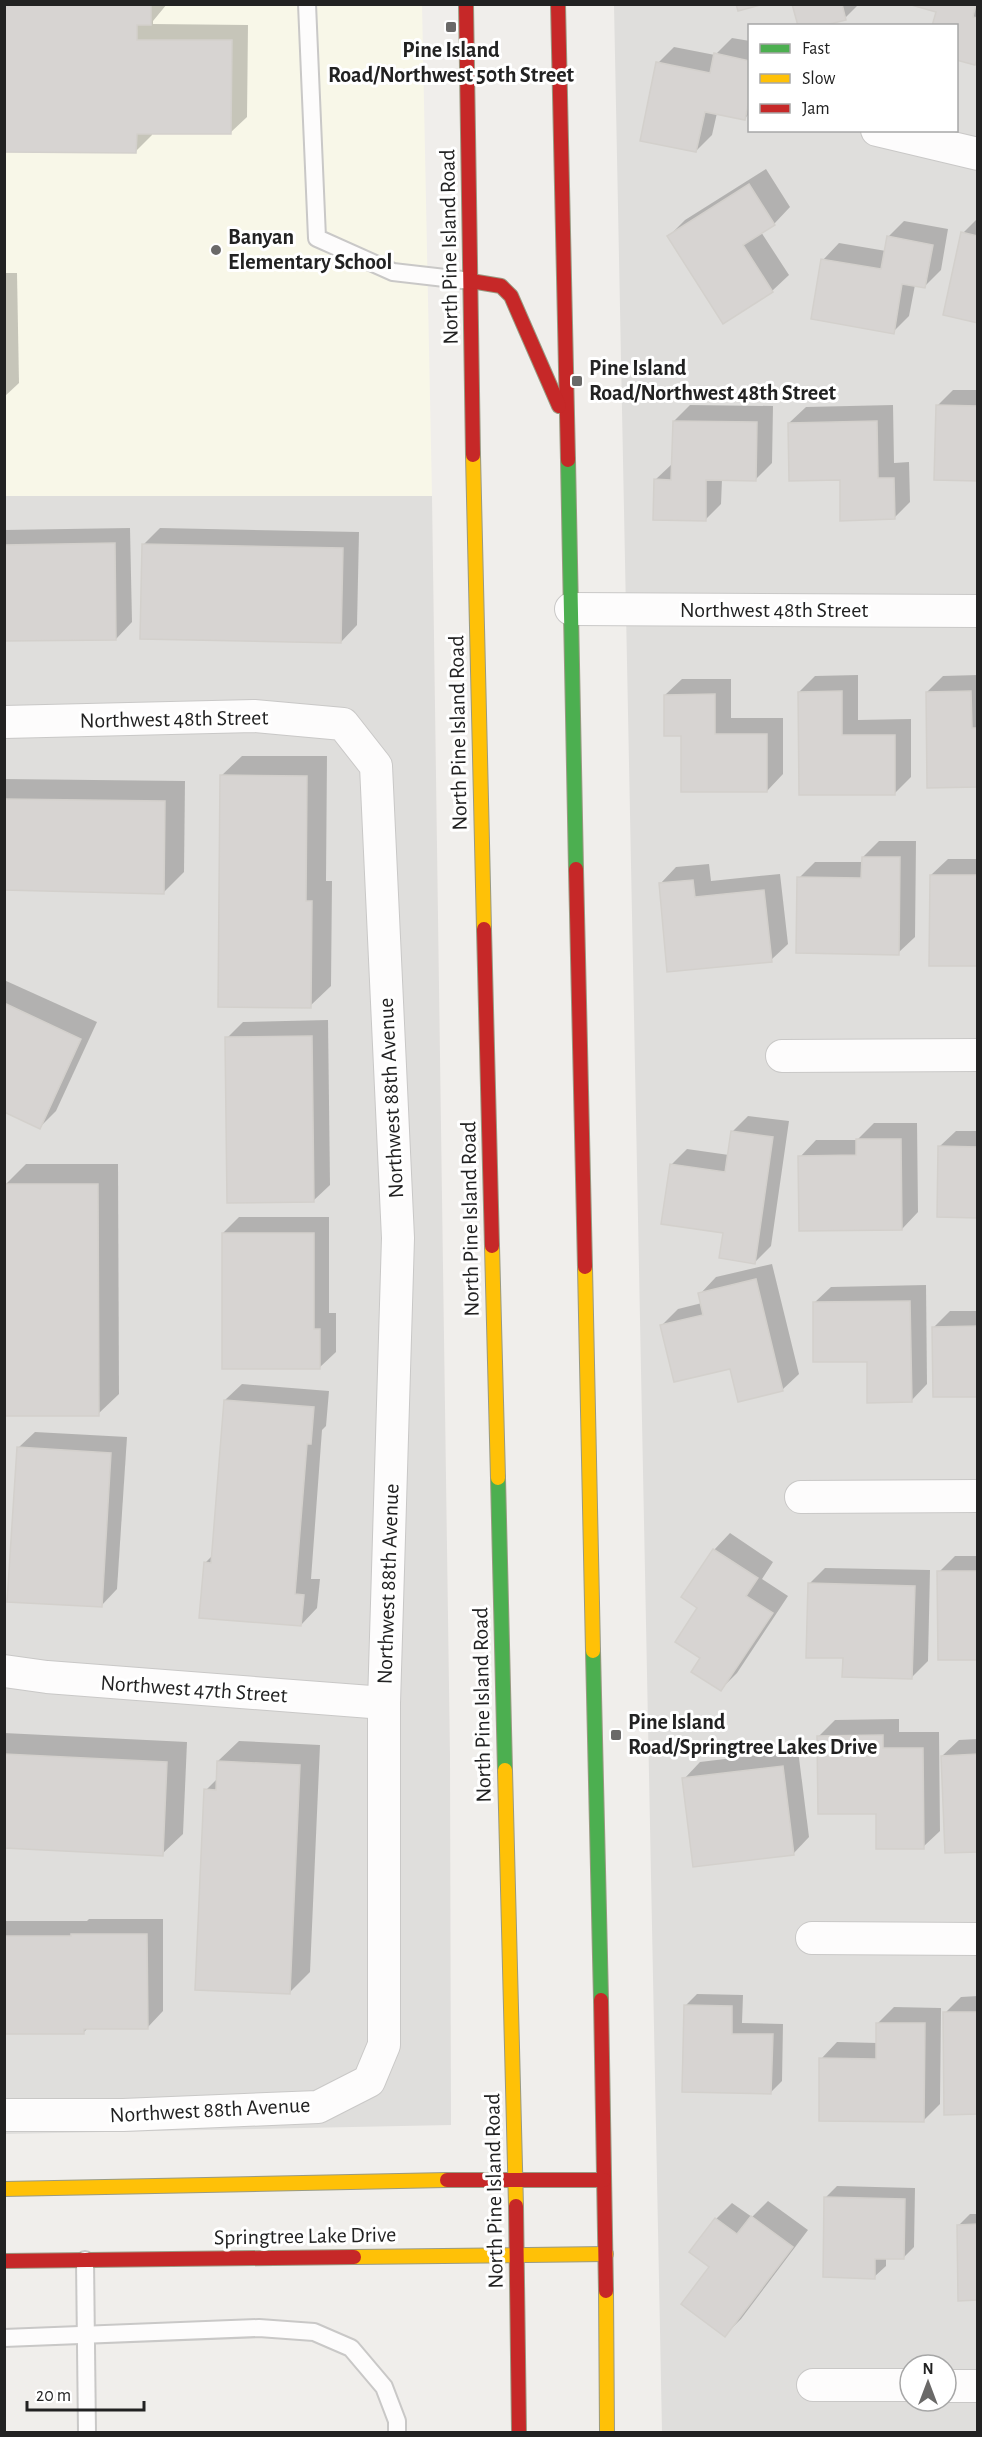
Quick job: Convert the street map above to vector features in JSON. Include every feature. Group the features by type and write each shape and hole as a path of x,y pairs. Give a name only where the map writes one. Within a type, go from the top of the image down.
{"main road":[{"name":"North Pine Island Road","path":"466,4 476,606 517,2256 519,2433"},
{"path":"558,4 606,2254 607,2433"},
{"path":"471,281 501,286 511,296 567,424"},
{"path":"4,2189 515,2179 604,2180"},
{"name":"Springtree Lake Drive","path":"4,2261 606,2254"}],"street":[{"path":"885,132 978,154"},
{"name":"Northwest 48th Street","path":"571,609 978,611"},
{"name":"Northwest 48th Street","path":"4,722 254,716 343,724"},
{"name":"Northwest 88th Avenue","path":"4,2115 123,2115 318,2106 369,2081 384,2045 384,1703 398,1238 376,766 343,724"},
{"path":"782,1056 978,1055"},
{"path":"801,1497 978,1496"},
{"name":"Northwest 47th Street","path":"4,1671 47,1677 384,1703"},
{"path":"812,1938 978,1939"},
{"path":"813,2385 898,2385"},
{"path":"958,2386 978,2386"}],"lane":[{"path":"307,4 317,238 393,272 471,281"},
{"path":"85,2260 87,2433"},
{"path":"4,2338 259,2328 314,2332 351,2348 384,2387 397,2421 397,2433"}],"shaded area":[{"name":"Banyan Elementary School","path":"4,5 422,5 432,496 5,496"},
{"path":"614,5 977,5 977,2432 662,2432"},
{"path":"4,496 432,496 450,1757 451,2125 5,2134"}],"building":[{"path":"4,4 151,4 151,25 137,25 137,40 232,40 231,134 137,134 136,153 4,152"},
{"path":"736,4 764,4 738,11"},
{"path":"792,4 842,4 846,20 830,24 797,24"},
{"path":"908,4 976,4 973,17 978,18 978,57 975,65 958,61 958,24 933,24 936,12"},
{"path":"714,53 748,61 748,106 745,120 705,112 696,152 640,141 656,62 710,73"},
{"path":"749,184 775,225 743,245 773,292 723,324 667,236"},
{"path":"961,232 978,236 978,323 943,315"},
{"path":"887,236 933,245 925,288 902,284 894,334 811,319 821,259 881,269"},
{"path":"936,405 978,406 978,481 934,480"},
{"path":"673,421 757,422 756,481 706,480 706,521 653,520 654,479 671,480"},
{"path":"877,421 878,478 894,478 895,519 840,521 840,480 789,481 788,423"},
{"path":"115,543 116,640 4,641 4,545"},
{"path":"142,544 343,548 341,643 140,639"},
{"path":"842,691 842,735 895,735 895,795 799,795 798,692"},
{"path":"971,691 972,728 978,728 978,787 927,788 926,692"},
{"path":"715,694 715,734 767,734 767,792 681,792 681,736 664,736 664,695"},
{"path":"220,775 307,776 306,901 312,901 311,1008 218,1007"},
{"path":"4,799 165,801 164,894 4,890"},
{"path":"862,857 900,857 899,955 796,953 797,877 861,878"},
{"path":"930,875 978,875 978,966 929,966"},
{"path":"693,880 695,897 764,890 772,962 667,972 659,883"},
{"path":"4,1003 81,1039 40,1129 4,1112"},
{"path":"312,1036 314,1202 227,1203 225,1037"},
{"path":"731,1131 773,1137 755,1264 719,1258 723,1233 661,1224 670,1164 725,1172"},
{"path":"856,1139 901,1139 902,1230 799,1231 798,1156 856,1155"},
{"path":"938,1146 978,1147 978,1218 937,1217"},
{"path":"4,1184 98,1184 99,1416 5,1416"},
{"path":"222,1233 314,1233 314,1329 320,1329 320,1369 222,1369"},
{"path":"756,1279 783,1391 738,1402 730,1369 674,1382 660,1325 703,1315 698,1293"},
{"path":"910,1301 912,1402 867,1403 867,1362 813,1362 813,1302"},
{"path":"978,1326 978,1397 933,1397 932,1327"},
{"path":"224,1400 314,1407 311,1444 307,1444 295,1594 304,1595 301,1626 199,1618 204,1562 211,1563"},
{"path":"17,1447 111,1453 102,1607 7,1602"},
{"path":"713,1549 758,1578 746,1596 773,1613 721,1691 691,1672 700,1658 675,1642 697,1608 681,1597"},
{"path":"937,1571 978,1571 978,1660 938,1660"},
{"path":"808,1583 915,1586 912,1679 842,1677 843,1658 806,1658"},
{"path":"883,1735 883,1748 923,1748 924,1849 876,1849 876,1814 818,1814 817,1736"},
{"path":"4,1754 167,1762 163,1856 4,1848"},
{"path":"978,1754 978,1852 945,1853 941,1756"},
{"path":"217,1761 300,1765 290,1994 195,1990 204,1789 216,1790"},
{"path":"783,1766 794,1855 693,1867 682,1778"},
{"path":"71,1934 147,1934 148,2029 84,2029 84,2034 4,2034 4,1936 71,1936"},
{"path":"684,2005 732,2006 732,2034 773,2034 771,2094 682,2092"},
{"path":"943,2012 978,2012 978,2114 944,2115"},
{"path":"876,2023 925,2023 924,2122 819,2121 819,2058 876,2059"},
{"path":"824,2197 905,2199 904,2259 875,2259 875,2279 823,2277"},
{"path":"751,2216 793,2247 725,2337 681,2304 709,2267 689,2252 715,2218 737,2234"},
{"path":"978,2224 978,2300 958,2301 957,2225"}],"traffic: fast":[{"path":"568,460 576,869"},
{"path":"498,1478 505,1770"},
{"path":"593,1651 601,2000"}],"traffic: slow":[{"path":"473,455 484,929"},
{"path":"492,1246 498,1478"},
{"path":"585,1267 593,1651"},
{"path":"505,1770 516,2206"},
{"path":"4,2189 447,2180"},
{"path":"354,2257 606,2254"},
{"path":"606,2291 607,2432"}],"traffic: jam":[{"path":"466,4 473,455"},
{"path":"558,4 568,460"},
{"path":"471,281 501,286 511,296 559,406"},
{"path":"576,869 585,1267"},
{"path":"484,929 492,1246"},
{"path":"601,2000 606,2291"},
{"path":"447,2180 604,2180"},
{"path":"516,2206 519,2432"},
{"path":"4,2261 354,2257"}],"place":[{"name":"Pine Island Road/Northwest 50th Street","path":"451,27"},
{"name":"Banyan Elementary School","path":"216,250"},
{"name":"Pine Island Road/Northwest 48th Street","path":"577,381"},
{"name":"Pine Island Road/Springtree Lakes Drive","path":"616,1735"}]}
